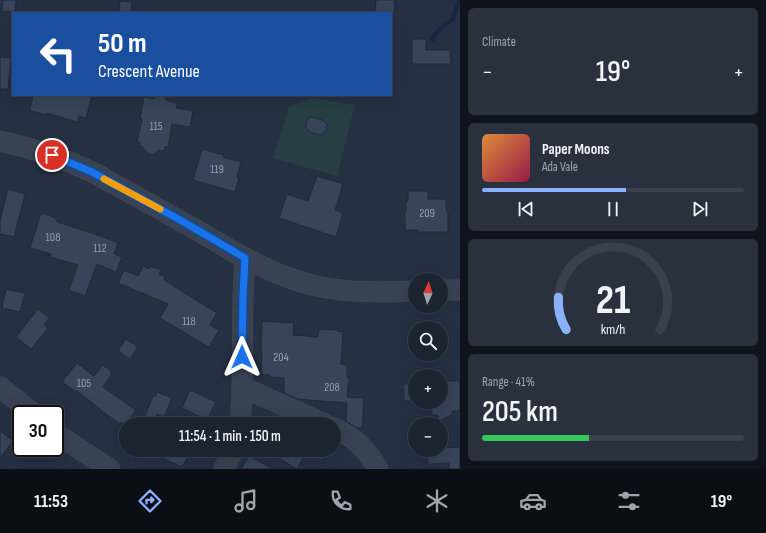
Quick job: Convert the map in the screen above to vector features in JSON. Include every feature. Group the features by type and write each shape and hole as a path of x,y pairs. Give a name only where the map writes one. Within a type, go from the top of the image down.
{"street":[{"path":"0,141 52,155 92,172 182,221 245,258 267,269 295,280 321,287 353,291 408,291"},
{"path":"240,417 245,258"},
{"path":"448,290 460,290"},
{"path":"1,386 23,405"},
{"path":"242,387 309,417"},
{"path":"341,432 357,442 378,469"},
{"path":"64,439 110,469"},
{"path":"224,469 230,457"}],"green space":[{"path":"312,98 355,105 337,176 273,158 289,107"}],"building":[{"path":"3,0 16,0 15,12 2,11"},
{"path":"376,0 395,0 394,13 375,12"},
{"path":"120,1 132,2 131,12 119,12"},
{"path":"412,39 426,39 426,50 450,50 451,64 412,64"},
{"path":"0,57 11,58 8,89 0,89"},
{"path":"33,96 92,96 86,118 79,116 77,122 47,113 47,115 30,111"},
{"path":"157,96 164,96 167,101 177,103 176,108 193,111 190,127 172,124 168,147 165,147 164,151 158,150 152,155 148,154 143,147 139,146 140,142 137,142 142,119 140,119 144,97 153,99"},
{"path":"310,117 322,120 327,124 326,130 322,135 310,132 306,128 306,122"},
{"path":"202,149 224,155 223,157 241,162 235,192 193,180"},
{"path":"317,176 343,184 335,210 343,213 336,237 279,218 287,194 308,201"},
{"path":"8,189 25,194 14,237 0,234 0,220"},
{"path":"408,191 428,191 428,199 446,199 446,211 448,211 448,232 418,232 418,230 405,230 405,211 406,201 408,201"},
{"path":"41,213 54,217 57,219 57,222 118,243 114,254 122,257 116,272 97,264 85,296 69,290 78,265 50,257 51,254 30,248"},
{"path":"143,266 149,269 150,266 161,270 159,274 165,277 164,280 217,313 210,325 219,330 209,347 160,318 168,304 118,283 124,270 138,276"},
{"path":"6,289 25,293 20,312 2,308"},
{"path":"38,309 49,318 44,325 48,328 31,349 16,337"},
{"path":"262,321 294,323 293,335 318,337 319,329 337,330 343,332 341,364 347,365 347,377 349,377 347,397 364,398 362,428 357,428 346,421 347,403 298,399 284,393 284,378 270,377 270,375 261,374"},
{"path":"126,339 138,347 130,359 118,351"},
{"path":"77,363 94,376 103,365 111,371 111,375 103,387 136,410 131,417 119,417 119,423 77,391 76,392 62,382"},
{"path":"448,381 460,381 460,411 452,411 452,414 447,417 432,415 432,409 448,409"},
{"path":"403,384 408,384 408,401 404,401"},
{"path":"190,390 216,402 208,417 201,417 182,408"},
{"path":"157,392 172,398 164,417 157,414 156,417 145,416 153,396 155,397"},
{"path":"0,431 12,440 12,442 0,458"},
{"path":"460,447 460,469 449,469 449,463 428,464 428,457 448,457 448,448"},
{"path":"160,457 187,457 182,467"},
{"path":"248,457 251,457 273,469 241,469"},
{"path":"277,457 303,457 297,469"}],"waterway":[{"path":"432,40 439,30 453,19 459,0"}],"slow traffic":[{"path":"104,179 160,209"}],"route":[{"path":"52,155 92,172 182,221 245,258 242,357"}]}
